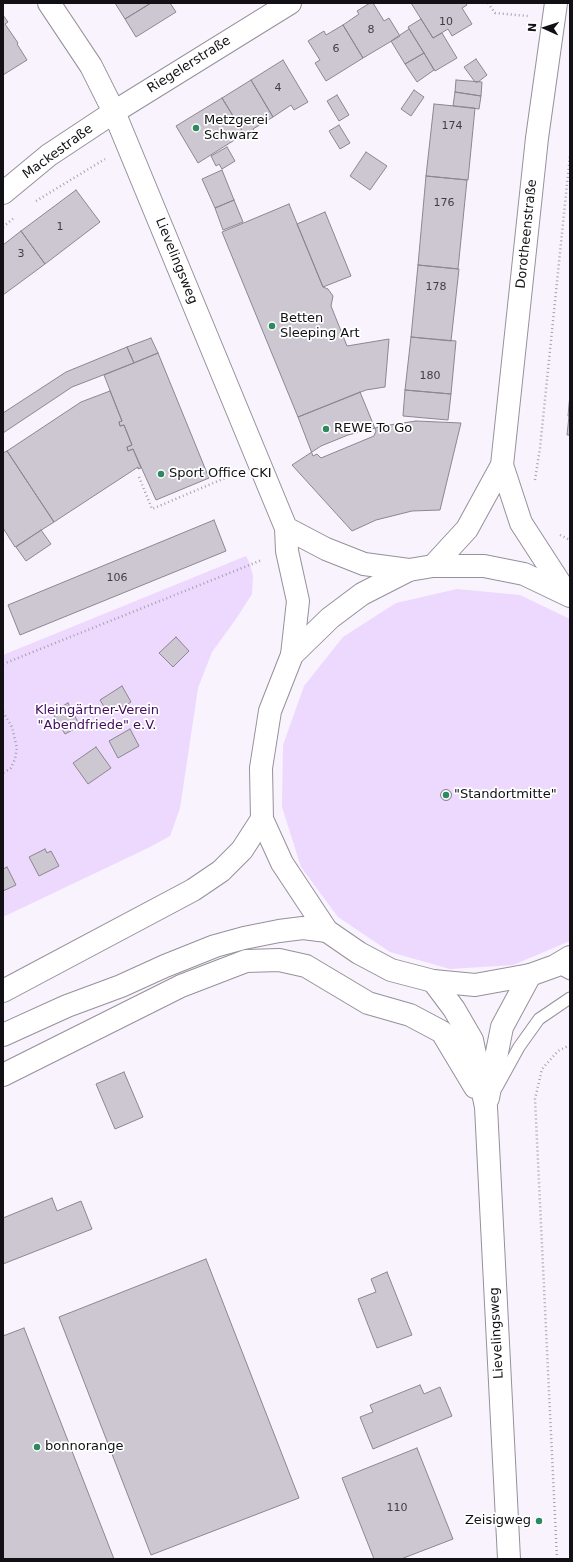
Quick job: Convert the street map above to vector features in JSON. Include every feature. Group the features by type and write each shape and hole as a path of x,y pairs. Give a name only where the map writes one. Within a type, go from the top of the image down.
{"main road":[{"name":"Lievelingsweg","path":"49,3 91,66 114,112 286,528 287,551 298,601 292,655"},
{"name":"Riegelerstraße","path":"114,112 260,11 290,3"},
{"name":"Dorotheenstraße","path":"433,566 467,529 502,465 536,146 554,11"},
{"name":"Mackestraße","path":"3,193 49,155 114,112"},
{"name":"Dorotheenstraße","path":"502,465 521,523 568,595"},
{"path":"286,528 326,549 364,564 409,570 433,566 484,566 524,574 568,595"},
{"path":"409,570 362,594 330,618 292,655 270,711 261,768 262,819 282,863 327,931 359,953 392,970 433,981 476,985 530,975 565,966"},
{"path":"3,991 193,890 220,871 242,850 262,819"},
{"path":"3,1035 67,1006 121,986 215,946 279,931 303,928 327,931"},
{"path":"3,1075 181,986 246,961 279,960 306,966 368,1003 410,1015 442,1032 486,1107"},
{"name":"Lievelingsweg","path":"486,1107 502,1027 530,975"},
{"name":"Lievelingsweg","path":"433,981 454,1009 472,1040 486,1107 509,1559"}],"lane":[{"path":"486,1107 519,1047 539,1019 570,998"}],"path":[{"path":"488,3 495,13 554,11"},
{"path":"534,484 540,448 570,155"},
{"path":"30,205 105,159"},
{"path":"3,227 20,214"},
{"path":"139,477 152,509 259,464"},
{"path":"3,664 250,564 287,551"},
{"path":"3,712 12,727 17,748 15,759 10,768 3,773"},
{"path":"557,1559 535,1099 542,1069 558,1050 570,1045"}],"green space":[{"name":"Kleingärtner-Verein \"Abendfriede\" e.V.","path":"246,556 253,576 252,594 212,652 198,688 180,808 170,836 3,917 3,655"},
{"path":"457,589 520,595 570,619 570,941 513,965 450,969 390,952 338,917 301,867 282,807 283,745 304,686 343,637 396,603"}],"building":[{"path":"115,3 151,3 125,19"},
{"path":"151,3 170,3 176,12 136,37 125,19"},
{"path":"370,3 373,3 384,21 389,18 400,36 363,58 343,25 359,14 357,11"},
{"path":"411,3 466,3 467,5 462,8 472,24 452,36 448,29 433,38"},
{"path":"3,15 8,22 5,24 27,60 3,75"},
{"path":"421,19 433,38 442,33 457,58 435,71 408,27"},
{"path":"343,25 363,58 326,81 315,63 320,60 308,41 324,31 326,35"},
{"path":"409,29 424,53 405,64 391,41"},
{"path":"424,53 434,70 417,82 405,64"},
{"path":"476,59 487,75 478,82 475,82 464,67"},
{"path":"283,60 308,102 294,110 291,105 273,117 251,80"},
{"path":"251,80 273,117 253,129 256,134 248,140 222,98"},
{"path":"456,80 482,82 481,96 455,92"},
{"path":"414,90 424,97 411,116 401,109"},
{"path":"455,92 481,96 479,109 453,106"},
{"path":"337,95 349,115 339,121 327,101"},
{"path":"222,98 244,134 198,163 176,126"},
{"path":"434,104 475,108 468,180 426,176"},
{"path":"339,125 350,143 340,149 329,131"},
{"path":"227,147 235,161 222,169 219,164 216,166 211,156"},
{"path":"366,152 387,166 370,190 350,176"},
{"path":"222,170 234,200 215,208 202,179"},
{"path":"426,176 467,180 458,269 418,265"},
{"path":"76,190 100,222 45,264 21,231"},
{"path":"234,200 243,222 223,230 215,208"},
{"path":"289,204 323,287 328,289 333,296 331,306 347,346 389,339 385,387 366,390 298,417 222,232"},
{"path":"325,212 351,276 323,287 297,224"},
{"path":"21,231 45,264 3,295 3,245"},
{"path":"418,265 459,269 451,341 411,337"},
{"path":"411,337 456,341 451,394 405,390"},
{"path":"151,338 158,353 134,363 127,347"},
{"path":"127,347 134,363 72,387 3,433 3,413 66,372"},
{"path":"158,353 209,478 156,500 133,449 128,451 127,447 132,445 124,425 120,426 119,422 122,421 104,375"},
{"path":"405,390 451,394 448,420 403,416"},
{"path":"110,391 122,421 119,422 120,426 124,425 132,445 127,447 128,451 133,449 141,468 138,469 138,467 54,522 7,451 81,402"},
{"path":"360,392 376,431 374,436 321,458 317,454 313,456 298,417"},
{"path":"570,394 570,416 568,416"},
{"path":"569,416 570,435 567,435"},
{"path":"416,421 461,423 440,510 412,511 376,520 352,531 292,465 321,446 348,435 383,426"},
{"path":"7,451 54,522 15,547 3,528 3,453"},
{"path":"214,520 226,551 20,635 8,605"},
{"path":"41,530 51,544 26,561 16,547"},
{"path":"176,637 189,651 173,667 159,653"},
{"path":"122,686 131,702 109,715 100,700"},
{"path":"68,703 80,726 65,734 52,712"},
{"path":"130,729 139,746 118,758 109,741"},
{"path":"96,747 111,768 88,784 73,763"},
{"name":"\"Standortmitte\"","path":"446,789 450,791 452,795 450,799 446,801 442,799 440,795 442,791"},
{"path":"45,849 47,853 51,851 59,866 39,876 29,857"},
{"path":"7,867 16,885 3,891 3,869"},
{"path":"124,1072 143,1117 115,1129 96,1084"},
{"path":"52,1198 57,1211 81,1201 92,1229 3,1264 3,1218"},
{"path":"206,1259 299,1498 151,1555 59,1317"},
{"path":"387,1272 412,1335 377,1348 358,1299 376,1292 371,1279"},
{"name":"bonnorange","path":"24,1328 114,1559 3,1559 3,1336"},
{"path":"420,1385 424,1394 440,1387 452,1416 373,1449 360,1417 373,1412 370,1405"},
{"path":"417,1448 453,1539 401,1559 374,1559 342,1478"}],"place":[{"name":"Metzgerei Schwarz","path":"196,128"},
{"name":"Betten Sleeping Art","path":"272,326"},
{"name":"REWE To Go","path":"326,429"},
{"name":"Sport Office CKI","path":"161,474"},
{"name":"\"Standortmitte\"","path":"446,795"},
{"name":"bonnorange","path":"37,1447"},
{"name":"Zeisigweg","path":"539,1521"}]}
